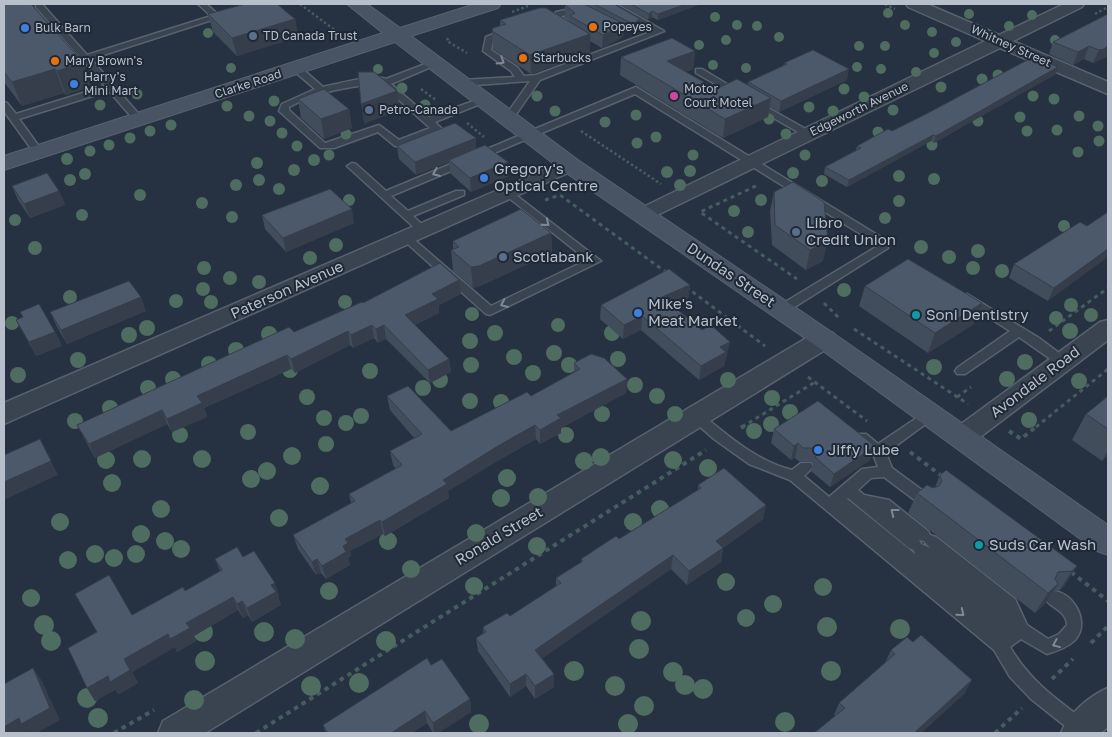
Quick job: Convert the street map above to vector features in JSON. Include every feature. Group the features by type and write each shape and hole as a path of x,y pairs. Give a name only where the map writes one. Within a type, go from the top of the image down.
{"main road":[{"name":"Dundas Street","path":"356,4 399,34 570,165 824,339 1108,542"},
{"name":"Clarke Road","path":"4,163 492,4"}],"street":[{"name":"Edgeworth Avenue","path":"642,215 1076,4"},
{"name":"Whitney Street","path":"908,7 1000,41 1108,89"},
{"name":"Paterson Avenue","path":"4,414 570,165"},
{"name":"Avondale Road","path":"962,437 1108,328"},
{"name":"Ronald Street","path":"174,733 824,339"},
{"path":"1080,731 1108,704"}],"lane":[{"path":"85,58 217,17 202,4"},
{"path":"462,82 537,78 634,37 660,31 611,4"},
{"path":"39,5 138,119"},
{"path":"550,22 569,30 557,18 559,14 574,9 592,13"},
{"path":"513,29 488,39 487,51 514,69 521,79"},
{"path":"592,48 604,50"},
{"path":"385,83 436,63"},
{"path":"296,68 322,92"},
{"path":"698,71 808,134"},
{"path":"509,118 537,78"},
{"path":"382,80 385,83 438,129 398,144 379,128 331,146 323,146 284,111 285,106 293,100 322,92 340,84 382,80"},
{"path":"14,118 110,87"},
{"path":"385,195 636,90 880,241 882,248 781,310"},
{"path":"428,121 485,100"},
{"path":"4,105 38,152"},
{"path":"352,166 406,215 414,234 490,311 595,262 508,192"},
{"path":"406,215 460,193"},
{"path":"955,290 1019,331 1062,362"},
{"path":"961,371 1019,331"},
{"path":"878,451 930,414"},
{"path":"696,416 723,439 774,472 794,476 838,498 1010,638"},
{"path":"852,436 878,451 887,471 925,500"},
{"path":"794,476 806,468"},
{"path":"838,498 867,473 887,471"},
{"path":"838,498 860,500 922,542 1010,638 1016,672 1037,694 1080,731"},
{"path":"838,498 1010,638 1047,647 1062,642 1072,634 1075,623 1071,611 1052,597"}],"path":[{"path":"300,4 340,34 331,37"},
{"path":"884,4 908,7"},
{"path":"576,128 666,187"},
{"path":"759,184 700,212 800,282"},
{"path":"527,208 560,195 675,278"},
{"path":"683,284 760,342"},
{"path":"818,297 841,320 1021,439 1108,369"},
{"path":"786,362 950,482"},
{"path":"256,733 815,382"},
{"path":"1066,568 1108,601"}],"building":[{"path":"4,4 31,4 83,62 57,71 55,69 12,82 4,72"},
{"path":"245,4 277,4 295,19 232,38 208,14"},
{"path":"584,4 624,24 603,35 570,16 575,13 565,5"},
{"path":"594,4 614,4 640,19 633,24"},
{"path":"631,4 686,4 658,14 652,11 649,14"},
{"path":"539,8 546,8 590,34 530,55 492,31 493,28 506,24 500,20"},
{"path":"1108,14 1108,46 1104,49 1099,50 1089,46 1078,52 1053,42"},
{"path":"672,38 695,51 667,61 716,89 737,79 771,98 725,119 621,57"},
{"path":"813,50 849,69 781,101 748,82 787,64 784,63"},
{"path":"1033,57 1058,67 936,136 933,135 849,180 825,167 861,148 857,146 888,129 892,131"},
{"path":"358,72 374,72 397,91 361,104"},
{"path":"324,89 349,109 321,119 298,99"},
{"path":"455,123 476,138 415,162 397,146"},
{"path":"485,145 508,162 470,178 449,160"},
{"path":"47,173 59,191 24,204 12,186"},
{"path":"793,182 824,202 828,241 810,250 775,225 774,192"},
{"path":"330,189 352,209 283,238 262,215"},
{"path":"521,209 551,233 479,266 471,267 451,250 459,247 453,241"},
{"path":"1108,212 1108,249 1054,288 1014,264 1080,222 1087,226"},
{"path":"908,259 982,303 935,333 865,286"},
{"path":"440,263 459,280 432,294 438,299 405,315 449,359 428,370 384,325 376,329 372,325 351,335 348,331 291,359 287,355 197,396 202,403 167,419 162,410 89,444 77,425 289,327 294,332 363,303"},
{"path":"669,269 690,285 662,297 702,330 711,325 730,342 720,347 726,352 701,366 642,316 624,325 601,305"},
{"path":"129,281 141,297 61,330 50,312"},
{"path":"39,304 55,332 29,342 16,320 23,317 20,312"},
{"path":"591,354 604,358 627,379 557,415 561,418 540,430 535,425 443,480 447,484 382,522 380,520 345,539 348,543 343,546 346,552 322,566 317,559 312,562 293,535 355,501 349,494 402,465 390,451 422,434 387,396 408,386 451,431 527,392 531,396 580,369 574,363"},
{"path":"1108,396 1108,429 1086,414"},
{"name":"Jiffy Lube","path":"818,401 875,446 834,474 815,457 819,453 817,448 803,448 798,443 794,446 774,429"},
{"path":"40,439 51,461 4,482 4,455"},
{"path":"724,468 766,505 716,541 723,548 689,571 673,555 535,650 554,674 535,686 526,674 510,684 476,638 486,632 483,627 507,613 510,616 561,583 556,578 583,561 581,559 616,536 619,539 701,488 698,485"},
{"path":"946,470 1077,566 1072,571 1058,572 1055,579 1058,584 1048,593 917,493 927,485 933,488 939,486 942,481 940,475"},
{"path":"237,547 243,557 254,551 275,583 271,585 276,592 247,608 242,601 237,604 233,597 186,623 190,628 170,639 168,634 124,659 130,670 110,682 108,676 87,688 68,648 97,632 75,594 109,575 132,615 183,587 185,591 222,570 215,559"},
{"path":"921,635 972,680 914,733 814,733 845,708 839,703 895,654 891,650 907,637 913,642"},
{"path":"427,658 431,665 442,659 470,699 433,723 425,711 391,733 328,733 323,725"},
{"path":"33,668 50,708 21,724 19,718 4,727 4,684"}],"place":[{"name":"Popeyes","path":"593,27"},
{"name":"Bulk Barn","path":"25,28"},
{"name":"TD Canada Trust","path":"253,36"},
{"name":"Starbucks","path":"523,58"},
{"name":"Mary Brown's","path":"55,61"},
{"name":"Harry's Mini Mart","path":"74,84"},
{"name":"Motor Court Motel","path":"674,96"},
{"name":"Petro-Canada","path":"369,110"},
{"name":"Gregory's Optical Centre","path":"484,178"},
{"name":"Libro Credit Union","path":"796,232"},
{"name":"Scotiabank","path":"503,257"},
{"name":"Mike's Meat Market","path":"638,313"},
{"name":"Soni Dentistry","path":"916,315"},
{"name":"Jiffy Lube","path":"818,450"},
{"name":"Suds Car Wash","path":"979,545"}]}
